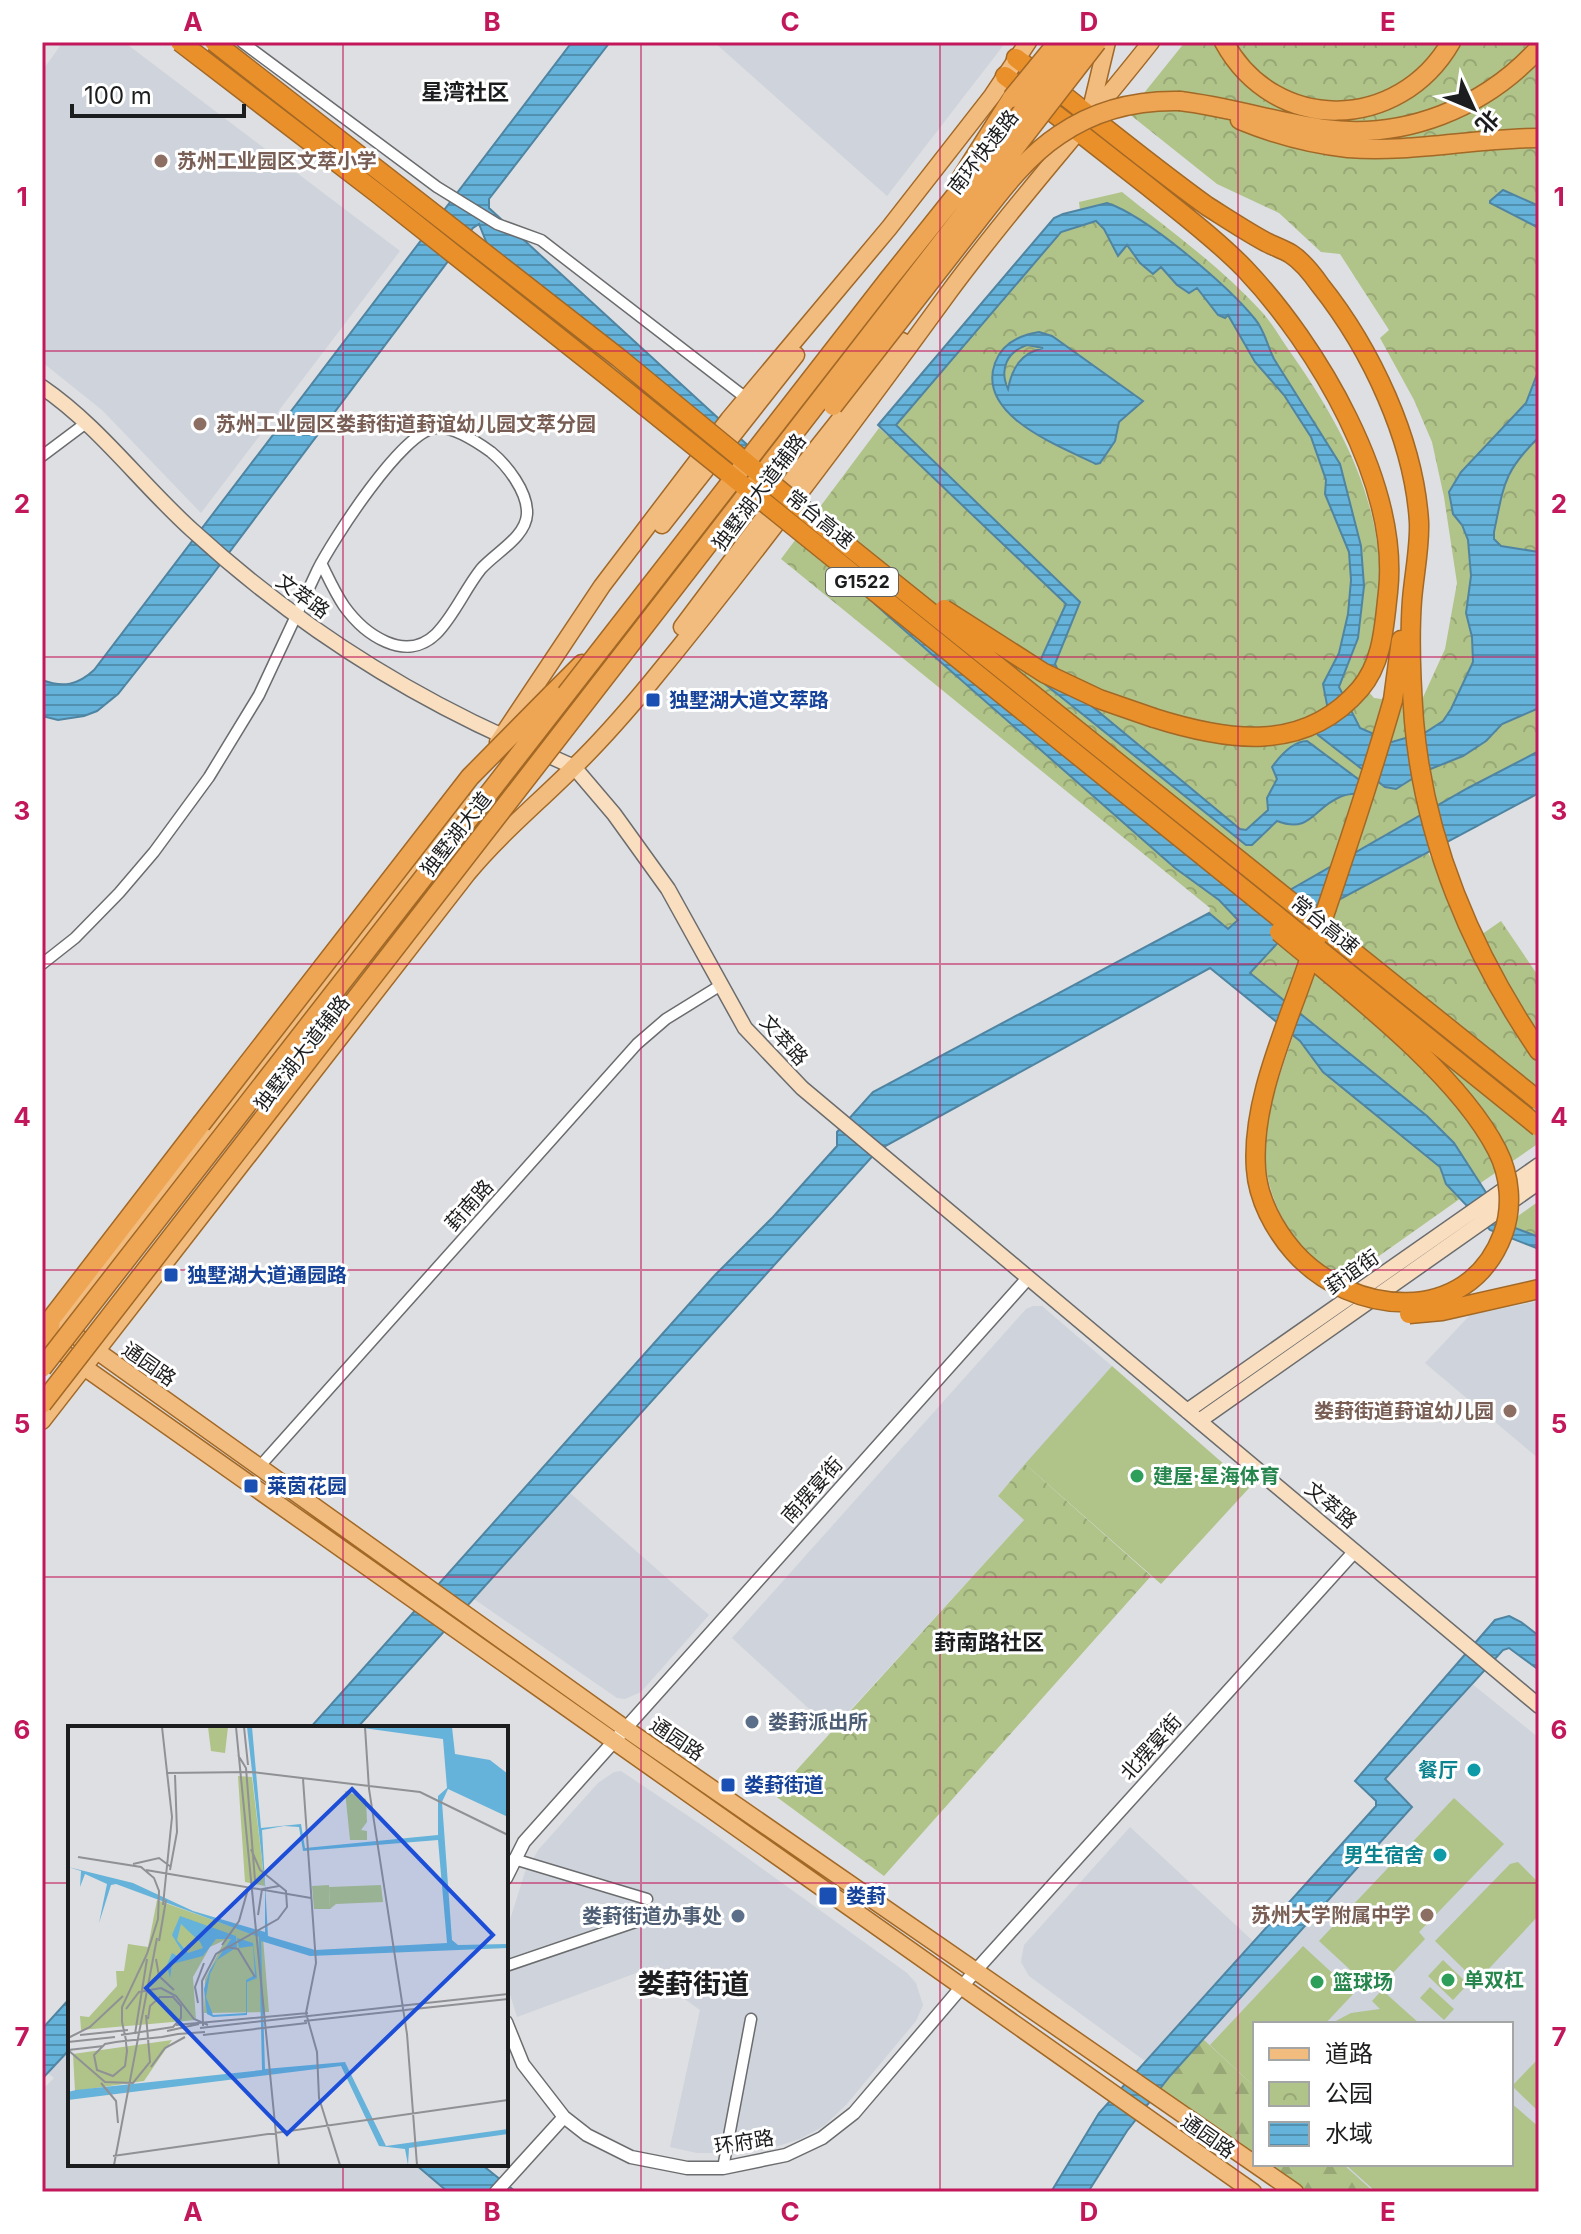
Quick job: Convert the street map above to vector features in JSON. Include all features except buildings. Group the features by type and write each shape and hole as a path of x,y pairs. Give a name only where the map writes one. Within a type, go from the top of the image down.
{"highway":[{"name":"常台高速","path":"180,42 330,156 593,365 1539,1127"},
{"name":"常台高速","path":"214,42 619,358 833,534 1539,1101"},
{"path":"931,226 1049,42"},
{"path":"1012,98 1058,42"},
{"name":"南环快速路","path":"896,285 931,226 1078,42"},
{"name":"南环快速路","path":"896,285 1097,42"},
{"path":"1224,42 1242,69 1266,90 1305,107 1337,111 1369,107 1399,95 1425,77 1451,42"},
{"path":"520,789 615,685 1028,160 1069,128 1104,112 1154,102 1196,103 1326,129 1386,129 1430,120 1472,102 1509,77 1539,48"},
{"path":"1016,58 1225,218 1293,255 1320,284 1349,327 1387,396 1405,445 1415,486 1419,524 1410,631 1422,778 1450,883 1485,962 1539,1051"},
{"path":"1005,76 1178,210 1244,269 1310,355 1354,430 1368,462 1382,514 1390,574 1392,650 1388,701 1253,1104 1248,1157 1252,1192 1266,1229 1291,1262 1319,1288 1354,1306 1390,1313 1430,1312 1539,1289"},
{"path":"1196,103 1264,130 1324,145 1351,148 1421,147 1539,138"},
{"name":"独墅湖大道","path":"42,1368 616,632 896,285"},
{"name":"独墅湖大道","path":"42,1404 810,416 896,285"},
{"path":"619,358 722,430 941,607 1024,662 1099,699 1187,729 1229,736 1274,736 1299,732 1331,716 1349,701 1368,678 1380,651 1390,574"},
{"path":"1168,830 1275,929 1307,956 1318,965 1350,991 1410,1046 1485,1129 1506,1174 1509,1194 1507,1220 1499,1245 1490,1258 1459,1288 1437,1298 1405,1302 1366,1298 1331,1283 1297,1256 1281,1236 1264,1202 1256,1169 1258,1128 1265,1092 1304,975 1309,961 1314,947 1353,833 1388,701 1414,571"},
{"path":"49,1346 51,1319 175,1158 202,1132 470,777 616,632"},
{"path":"167,1187 175,1158"}],"main road":[{"name":"独墅湖大道辅路","path":"51,1319 167,1187 202,1132 445,825 602,586 705,462 889,228 1028,42"},
{"path":"1090,115 1107,42"},
{"name":"独墅湖大道辅路","path":"42,1421 467,874 502,833 574,767 612,726 641,682 770,523 1077,130 1110,95 1151,42"},
{"name":"独墅湖大道辅路","path":"734,424 746,398 889,228"},
{"name":"文萃路","path":"42,387 86,423 189,528 296,618 375,670 502,736 574,767 656,870 737,1016 755,1040 802,1088 1539,1706"},
{"path":"502,736 516,786 513,809 502,833"},
{"path":"49,1346 76,1336 199,1176 202,1132"},
{"name":"葑谊街","path":"1193,1416 1497,1203 1539,1165"},
{"name":"葑谊街","path":"1497,1203 1539,1182"},
{"name":"通园路","path":"51,1319 626,1729 1253,2162"},
{"name":"通园路","path":"49,1346 1253,2192"},
{"name":"通园路","path":"1258,2166 1295,2192"}],"street":[{"path":"242,42 437,187 497,224 541,240 746,398"},
{"path":"42,456 86,423"},
{"path":"42,964 75,938 119,893 187,808 245,720 321,563 345,522 413,440 429,429 439,427 455,432 492,453 510,473 526,505 526,520 516,535 483,567 439,631 414,646 395,646 362,625 344,606 321,563"},
{"name":"葑南路","path":"260,1466 637,1044 666,1019 721,985"},
{"name":"南摆宴街","path":"626,1729 1028,1278"},
{"name":"北摆宴街","path":"977,1969 1355,1551"},
{"path":"508,1873 524,1842 626,1729"},
{"path":"514,1859 647,1899"},
{"path":"508,1965 644,1919"},
{"name":"环府路","path":"508,2027 523,2064 538,2088 564,2117 587,2135 631,2157 687,2168 723,2168 786,2155 822,2138 854,2113 977,1969"},
{"path":"723,2168 751,2019"},
{"path":"496,2192 564,2117"}],"shaded area":[{"name":"苏州工业园区文萃小学","path":"63,42 124,42 400,251 201,513 102,410 42,362 42,71"},
{"path":"714,42 1006,42 887,196"},
{"name":"娄葑街道葑谊幼儿园","path":"1539,1301 1539,1459 1425,1363 1470,1315"},
{"path":"1042,1306 1112,1366 998,1496 1024,1520 832,1730 732,1638 1026,1309"},
{"path":"569,1492 709,1615 641,1692 625,1699 617,1698 474,1599"},
{"name":"苏州大学附属中学","path":"1471,1683 1539,1738 1539,2192 1374,2192 1345,2166 1513,2166 1513,2022 1253,2022 1253,2085 1203,2039 1411,1807 1386,1783 1385,1778"},
{"path":"621,1771 703,1826 907,1973 916,1983 923,2005 916,2021 846,2105 824,2126 800,2139 768,2149 697,2153 670,2147 700,2010 675,1992 658,1965 517,2017 509,1991 508,1938 509,1923 525,1872 539,1849 598,1783"},
{"path":"1130,1827 1254,1942 1145,2061 1029,1976 1021,1962 1024,1945"},
{"path":"68,2051 68,2166 417,2166 448,2192 42,2192 42,2090 54,2078 48,2073"}],"green space":[{"path":"1185,42 1539,42 1539,753 1255,910 1228,929 1209,913 1210,908 781,559 879,428 887,435 896,425 1080,210 1079,202 1122,192 1211,264 1261,311 1327,409 1366,493 1379,554 1377,634 1371,656 1357,678 1374,698 1420,704 1445,649 1457,583 1432,442 1414,400 1380,338 1389,330 1340,254 1321,252 1279,213 1217,184 1128,113"},
{"path":"1428,853 1478,937 1501,921 1539,977 1539,1143 1479,1184 1454,1144 1427,1117 1250,973 1297,922"},
{"path":"1293,1036 1323,1072 1440,1167 1442,1176 1461,1198 1345,1280 1319,1264 1297,1241 1273,1197 1269,1181 1265,1149 1268,1120"},
{"path":"1539,1201 1539,1237 1507,1225 1507,1224"},
{"name":"建屋·星海体育","path":"1112,1366 1250,1487 1161,1584 1025,1464"},
{"path":"1025,1464 1151,1576 884,1876 774,1795 1024,1520 998,1496"},
{"path":"1454,1798 1504,1844 1419,1932 1425,1939 1391,1975 1358,1977 1319,1941"},
{"path":"1518,1862 1539,1883 1539,1915 1483,1975 1473,1978 1435,1941 1510,1864"},
{"path":"1303,1946 1354,1993 1327,2022 1253,2022 1253,2085 1210,2045"},
{"name":"单双杠","path":"1443,1960 1468,1984 1453,2000 1428,1976"},
{"path":"1430,1987 1454,2009 1444,2020 1420,1998"},
{"path":"1382,1990 1418,2022 1334,2022 1351,2013 1380,2009 1372,2001"},
{"path":"1203,2039 1253,2085 1253,2157 1159,2090"},
{"path":"1539,2058 1539,2108 1537,2110 1513,2085"},
{"path":"1513,2105 1539,2127 1539,2192 1376,2192 1347,2166 1513,2166"},
{"path":"1267,2166 1345,2166 1374,2192 1303,2192"}],"water":[{"path":"572,42 610,42 489,199 489,208 1255,910 1539,751 1539,793 1297,922 1250,973 1427,1116 1454,1143 1507,1225 1539,1237 1539,1249 1490,1230 1446,1184 1440,1167 1323,1072 1300,1041 1210,968 878,1150 359,1726 312,1726 715,1275 837,1146 837,1132 873,1092 1209,913 1228,929 1238,920 1219,900 1175,868 886,614 489,249 479,224 118,694 97,711 84,716 58,720 42,716 42,680 70,684 94,670"},
{"path":"1503,190 1539,206 1539,228 1490,203"},
{"path":"1107,203 1124,210 1164,237 1243,305 1264,333 1274,359 1340,464 1361,546 1364,586 1358,638 1339,687 1360,728 1392,742 1426,732 1443,721 1473,662 1472,637 1466,613 1471,576 1468,540 1453,514 1449,492 1461,472 1526,403 1539,369 1539,437 1518,460 1507,480 1494,539 1501,546 1539,552 1539,708 1502,724 1486,741 1463,756 1423,772 1396,789 1385,787 1318,735 1315,731 1328,710 1323,684 1339,653 1348,614 1351,580 1349,552 1325,494 1326,480 1311,437 1284,395 1255,362 1228,315 1225,318 1218,315 1197,288 1189,293 1161,267 1153,274 1127,245 1118,256 1104,229 1096,221 1061,232 896,425 1080,602 1055,664 1064,683 1240,829 1246,830 1268,810 1267,798 1277,779 1272,767 1287,750 1302,742 1307,741 1362,782 1359,793 1344,795 1305,822 1288,824 1277,821 1252,845 1246,845 1036,677 1035,672 1066,604 878,425 1054,218"},
{"path":"1032,333 1052,336 1143,401 1119,422 1115,441 1100,463 1062,448 1025,427 1009,414 998,399 992,382 998,356 1012,342","holes":["1027,345 1043,348 1019,362 1008,389 1005,368 1014,352"]},
{"path":"1509,1616 1539,1636 1539,1670 1509,1648 1503,1650 1385,1779 1412,1807 1170,2076 1127,2131 1088,2192 1051,2192 1099,2113 1376,1806 1376,1801 1355,1781 1495,1620"},
{"path":"68,2000 68,2051 42,2079 42,2029"},
{"path":"417,2166 484,2166 516,2192 448,2192"}],"place":[{"name":"苏州工业园区文萃小学","path":"161,161"},
{"name":"苏州工业园区娄葑街道葑谊幼儿园文萃分园","path":"200,424"},
{"name":"独墅湖大道文萃路","path":"653,700"},
{"name":"独墅湖大道通园路","path":"171,1275"},
{"name":"娄葑街道葑谊幼儿园","path":"1510,1411"},
{"name":"建屋·星海体育","path":"1137,1476"},
{"name":"莱茵花园","path":"251,1486"},
{"name":"娄葑派出所","path":"752,1722"},
{"name":"餐厅","path":"1474,1770"},
{"name":"娄葑街道","path":"728,1785"},
{"name":"男生宿舍","path":"1440,1855"},
{"name":"娄葑","path":"828,1896"},
{"name":"苏州大学附属中学","path":"1427,1915"},
{"name":"娄葑街道办事处","path":"738,1916"},
{"name":"单双杠","path":"1448,1980"},
{"name":"篮球场","path":"1317,1982"}],"district":[{"name":"星湾社区","path":"465,92"},
{"name":"葑南路社区","path":"989,1642"},
{"name":"娄葑街道","path":"693,1984"}]}
